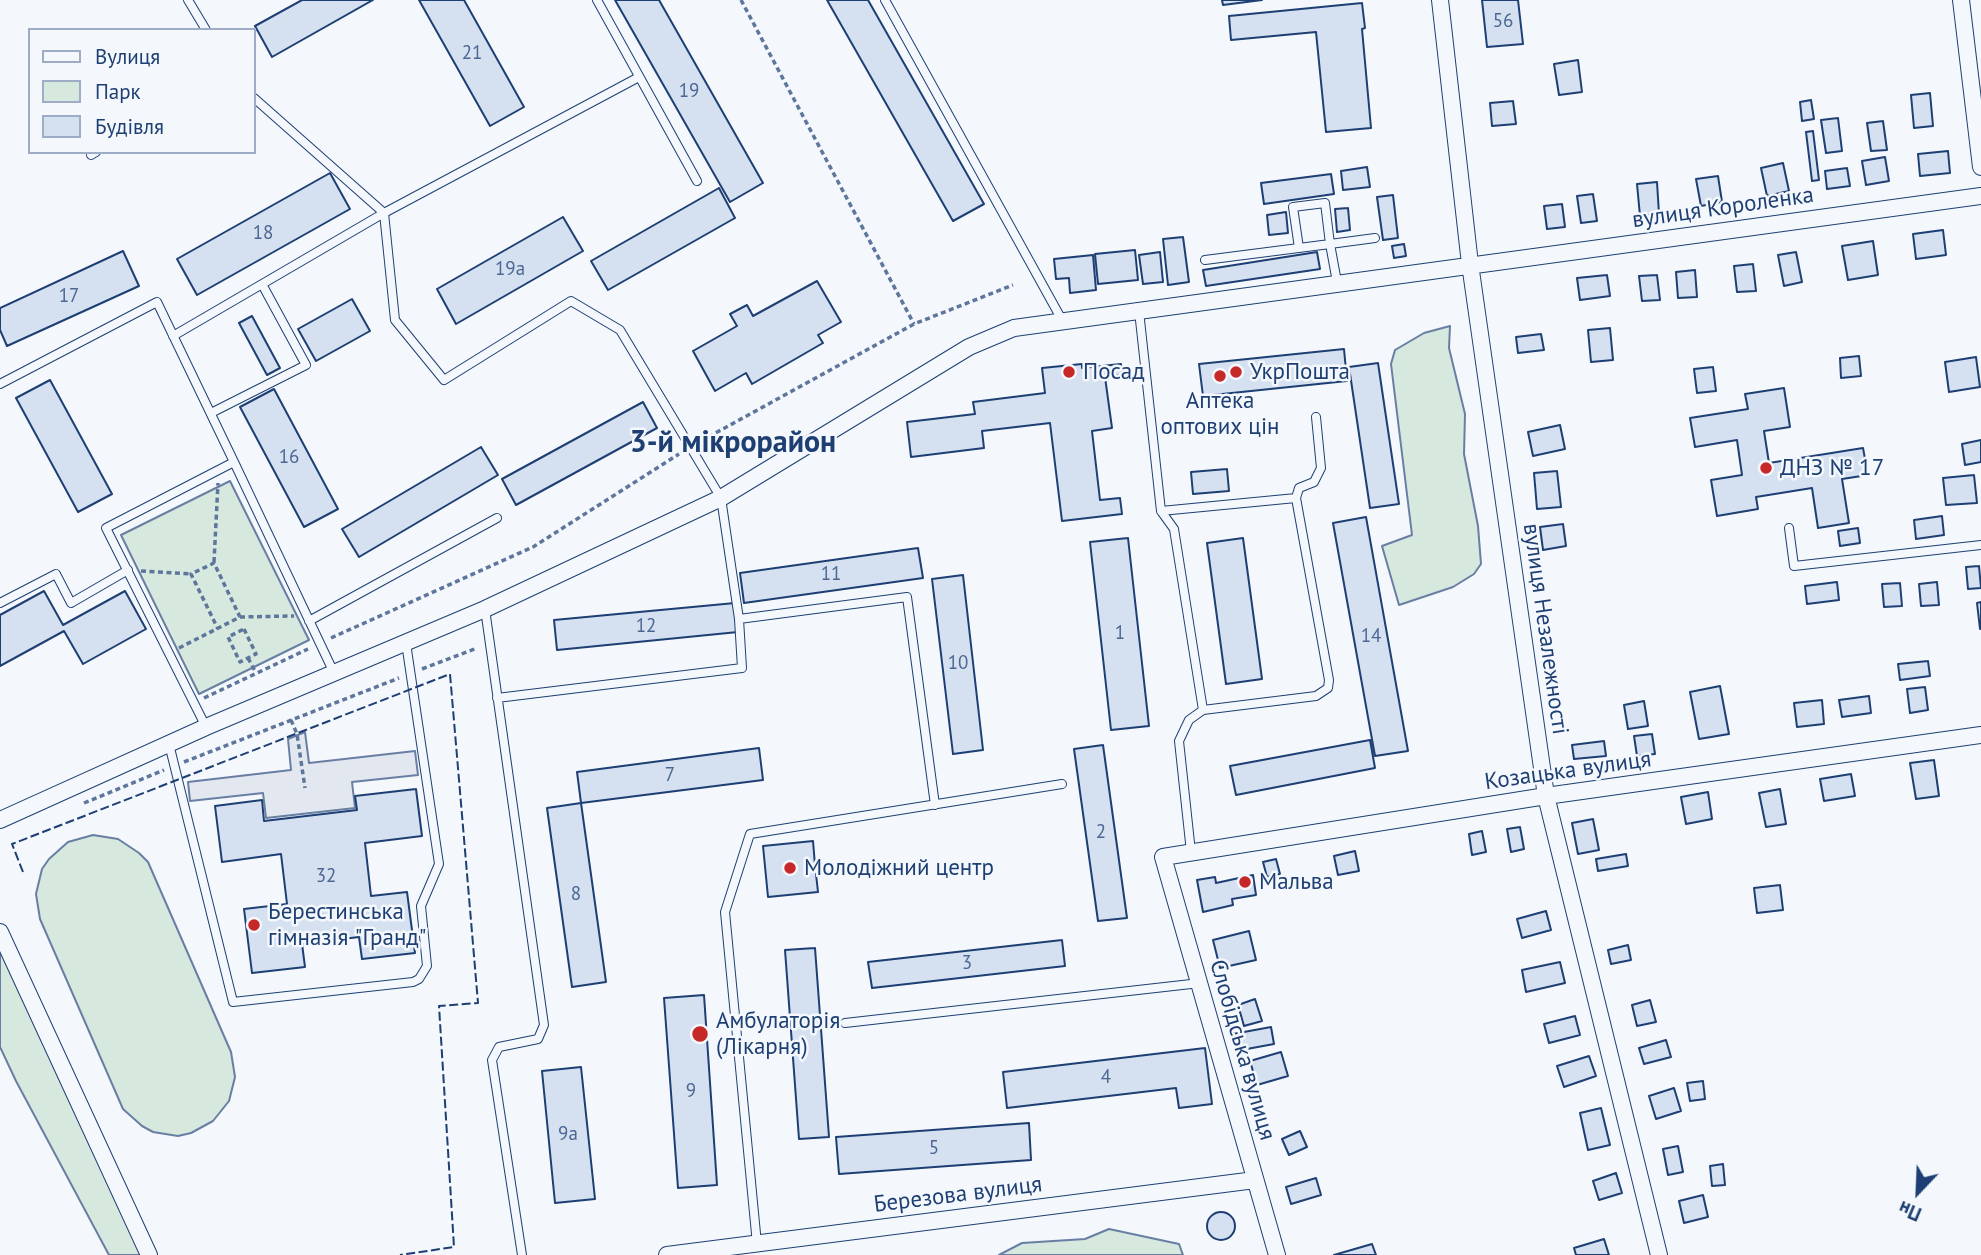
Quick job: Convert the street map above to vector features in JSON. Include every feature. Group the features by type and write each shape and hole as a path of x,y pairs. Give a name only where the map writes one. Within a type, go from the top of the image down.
{"street":[{"name":"вулиця Незалежності","path":"1440,0 1470,264 1546,796 1659,1255"},
{"path":"1961,0 1981,167"},
{"name":"вулиця Короленка","path":"0,820 206,727 335,675 485,609 721,498 969,347 1014,328 1337,282 1981,197"},
{"name":"Козацька вулиця","path":"1163,857 1546,796 1981,735"},
{"name":"Слобідська вулиця","path":"1163,857 1277,1255"},
{"path":"0,932 149,1255"},
{"name":"Березова вулиця","path":"667,1255 1255,1180"}],"lane":[{"path":"190,0 205,28"},
{"path":"597,0 697,181"},
{"path":"885,0 1062,320"},
{"path":"173,336 263,286 384,213 639,78"},
{"path":"256,100 384,213 395,320 444,380 571,300 620,330 721,498 739,619 742,668 497,698"},
{"path":"1298,248 1293,207 1325,203 1337,282"},
{"path":"1205,260 1375,238"},
{"path":"211,413 306,365 263,286"},
{"path":"0,384 157,302 335,675"},
{"path":"1139,312 1161,512 1174,529 1203,710"},
{"path":"1191,852 1179,741 1189,720 1203,710 1316,696 1328,688 1329,680 1296,498 1299,488 1314,482 1321,468 1316,417"},
{"path":"206,727 106,528 234,462"},
{"path":"1161,512 1296,498"},
{"path":"308,619 497,518"},
{"path":"1789,528 1794,566 1981,545"},
{"path":"0,603 56,575 71,603 128,570"},
{"path":"739,619 907,597 934,805"},
{"path":"485,609 544,1025 538,1040 499,1046 492,1060 522,1255"},
{"path":"169,744 233,1002 405,983 419,979 427,967 428,959 422,901 439,864 406,643"},
{"path":"757,1244 725,912 750,834 1062,784"},
{"path":"845,1023 1200,983"}],"path":[{"path":"741,0 914,324"},
{"path":"193,703 533,547 691,446 914,324 1013,285"},
{"path":"219,470 214,563 240,617"},
{"path":"128,570 191,574 214,563"},
{"path":"191,574 218,629"},
{"path":"168,653 240,617 308,619"},
{"path":"229,623 235,634"},
{"path":"244,629 257,654 240,662 228,637 235,634 244,629"},
{"path":"415,672 489,643"},
{"path":"248,658 256,673"},
{"path":"75,806 402,677"},
{"path":"291,720 298,734 306,788"}],"green space":[{"path":"1450,326 1449,348 1465,414 1464,454 1478,526 1481,564 1474,574 1453,587 1399,605 1382,546 1412,535 1391,364 1395,350 1424,333"},
{"path":"230,481 309,640 199,694 121,535"},
{"path":"93,835 118,839 148,862 231,1052 235,1077 229,1101 213,1121 191,1133 178,1136 153,1132 123,1109 40,919 36,894 42,869 68,842"},
{"path":"0,932 149,1255 109,1255 0,1047"},
{"path":"1109,1229 1179,1244 1183,1255 999,1255 1022,1243 1085,1239"}],"shaded area":[{"path":"305,732 309,763 415,751 418,775 352,782 355,808 266,818 263,793 190,801 188,782 291,770 288,739"}],"building":[{"path":"302,0 373,0 272,57 255,26"},
{"path":"419,0 464,0 524,107 490,126"},
{"path":"615,0 659,0 763,183 730,202"},
{"path":"827,0 868,0 984,204 953,221"},
{"path":"1222,0 1262,0 1223,5"},
{"path":"1482,0 1518,0 1523,44 1487,47"},
{"path":"1362,3 1371,128 1326,132 1316,32 1231,40 1229,16"},
{"path":"1578,60 1582,92 1559,95 1554,64"},
{"path":"1930,93 1933,126 1914,128 1911,95"},
{"path":"1811,100 1814,119 1802,121 1800,102"},
{"path":"1513,101 1516,124 1492,126 1490,103"},
{"path":"1838,118 1842,151 1826,153 1821,120"},
{"path":"1883,121 1887,150 1871,151 1867,123"},
{"path":"1813,131 1819,180 1812,181 1806,132"},
{"path":"1948,151 1950,173 1920,176 1918,154"},
{"path":"1885,157 1889,181 1866,185 1862,161"},
{"path":"1783,163 1789,191 1767,196 1761,168"},
{"path":"1367,167 1370,187 1343,190 1341,171"},
{"path":"1847,168 1850,186 1827,189 1825,171"},
{"path":"330,173 350,209 197,295 177,259"},
{"path":"1331,174 1334,194 1264,204 1261,183"},
{"path":"1718,176 1722,202 1701,206 1696,179"},
{"path":"1657,182 1659,214 1640,216 1637,184"},
{"path":"719,188 735,218 608,290 591,261"},
{"path":"1593,194 1597,221 1581,223 1577,196"},
{"path":"1393,195 1398,238 1383,240 1377,197"},
{"path":"1562,204 1565,227 1547,229 1544,206"},
{"path":"1348,208 1350,230 1337,232 1335,209"},
{"path":"1286,212 1288,233 1269,235 1267,215"},
{"path":"563,217 583,251 456,324 437,289"},
{"path":"1943,230 1946,255 1916,259 1913,234"},
{"path":"1183,237 1189,282 1168,285 1163,239"},
{"path":"1873,241 1878,275 1848,280 1842,246"},
{"path":"1404,244 1406,256 1394,258 1392,246"},
{"path":"1135,250 1138,280 1098,284 1095,254"},
{"path":"123,251 139,286 7,346 0,330 0,308"},
{"path":"1160,252 1163,282 1143,284 1139,255"},
{"path":"1317,252 1320,269 1206,286 1203,270"},
{"path":"1796,252 1802,282 1784,286 1778,255"},
{"path":"1093,255 1096,290 1070,293 1069,278 1056,279 1054,259"},
{"path":"1753,264 1756,291 1737,292 1734,266"},
{"path":"1695,270 1697,297 1678,298 1676,272"},
{"path":"1607,275 1610,296 1580,300 1577,278"},
{"path":"1657,275 1660,300 1642,301 1639,276"},
{"path":"817,281 841,322 818,335 823,343 752,384 746,373 715,391 693,351 737,326 730,314 747,305 753,316"},
{"path":"352,299 370,331 316,361 298,329"},
{"path":"252,316 280,368 267,375 239,323"},
{"path":"1610,328 1613,360 1591,362 1588,330"},
{"path":"1541,334 1544,350 1518,353 1516,337"},
{"path":"1344,349 1347,381 1203,396 1199,364"},
{"path":"1859,356 1861,376 1841,378 1840,358"},
{"path":"1976,357 1980,387 1949,392 1945,362"},
{"path":"1378,363 1399,504 1370,508 1349,367"},
{"path":"1082,364 1082,368 1121,364 1122,375 1105,377 1112,428 1092,431 1100,500 1120,498 1122,514 1062,521 1050,423 982,431 984,448 911,457 907,422 975,414 973,402 1045,393 1042,368"},
{"path":"1713,367 1716,391 1697,393 1694,369"},
{"path":"50,380 112,494 78,512 16,398"},
{"path":"1784,388 1790,427 1764,431 1769,463 1863,448 1868,475 1842,479 1849,523 1818,528 1812,488 1756,497 1758,509 1717,516 1711,480 1742,475 1737,440 1695,447 1690,418 1748,409 1745,394"},
{"path":"274,389 338,509 304,527 240,407"},
{"path":"643,402 657,428 516,505 502,479"},
{"path":"1560,425 1565,449 1533,456 1528,432"},
{"path":"1981,440 1981,462 1965,465 1962,444"},
{"path":"481,447 498,475 359,557 342,529"},
{"path":"1227,469 1229,491 1193,494 1191,472"},
{"path":"1557,471 1561,507 1537,509 1534,473"},
{"path":"1974,475 1977,503 1946,505 1943,478"},
{"path":"1942,516 1944,535 1916,539 1914,520"},
{"path":"1366,517 1408,751 1375,756 1333,523"},
{"path":"1563,524 1566,546 1543,550 1540,527"},
{"path":"1858,528 1860,543 1840,546 1838,531"},
{"path":"1128,538 1149,726 1111,730 1090,542"},
{"path":"1243,538 1262,679 1226,684 1207,543"},
{"path":"918,548 923,578 744,603 740,573"},
{"path":"1979,566 1981,588 1968,589 1966,567"},
{"path":"963,575 983,750 953,754 932,579"},
{"path":"1837,582 1839,600 1807,604 1805,586"},
{"path":"1937,582 1939,605 1921,606 1919,584"},
{"path":"1900,583 1902,606 1884,607 1882,584"},
{"path":"44,591 63,625 125,591 146,629 83,664 64,631 0,666 0,615"},
{"path":"1981,602 1981,629 1980,629 1977,603"},
{"path":"735,603 738,632 557,650 554,620"},
{"path":"1928,661 1930,676 1900,680 1898,664"},
{"path":"1720,686 1729,734 1699,739 1690,692"},
{"path":"1925,687 1928,710 1910,713 1907,689"},
{"path":"1869,696 1871,713 1842,717 1839,700"},
{"path":"1822,700 1824,724 1797,727 1794,703"},
{"path":"1644,701 1648,726 1628,729 1624,705"},
{"path":"1652,734 1655,754 1637,756 1634,736"},
{"path":"1370,740 1375,768 1236,795 1230,766"},
{"path":"1604,741 1606,756 1574,759 1572,745"},
{"path":"1103,745 1127,918 1098,921 1074,749"},
{"path":"759,748 763,780 581,803 577,772"},
{"path":"1934,760 1939,796 1916,799 1910,763"},
{"path":"1851,774 1855,796 1824,801 1820,779"},
{"path":"416,789 422,836 365,843 371,896 407,892 415,953 362,959 359,937 302,944 305,967 252,973 244,909 287,904 281,854 222,862 215,806 262,800 264,821 357,810 355,796"},
{"path":"1780,789 1786,824 1766,827 1759,793"},
{"path":"1708,792 1712,819 1686,824 1681,797"},
{"path":"581,803 606,982 572,987 547,808"},
{"path":"1593,819 1599,850 1578,854 1572,823"},
{"path":"1520,827 1524,849 1511,852 1507,829"},
{"path":"1482,831 1486,852 1472,855 1469,834"},
{"path":"813,841 815,865 825,864 826,873 816,874 818,892 768,897 763,846"},
{"path":"1355,851 1359,871 1338,875 1334,856"},
{"path":"1626,854 1628,866 1598,871 1596,859"},
{"path":"1276,859 1280,874 1267,877 1263,862"},
{"path":"1253,875 1256,895 1232,899 1233,905 1203,912 1197,880 1215,877 1216,883"},
{"path":"1780,885 1783,910 1757,913 1754,888"},
{"path":"1546,911 1551,930 1522,938 1517,919"},
{"path":"1249,931 1256,960 1220,968 1213,940"},
{"path":"1062,940 1065,966 872,988 868,962"},
{"path":"1628,945 1631,960 1611,964 1608,950"},
{"path":"815,948 829,1137 799,1139 785,950"},
{"path":"1560,962 1565,983 1526,992 1522,970"},
{"path":"704,995 717,1185 678,1188 664,998"},
{"path":"1255,999 1262,1021 1244,1026 1238,1005"},
{"path":"1650,1000 1656,1022 1637,1026 1632,1005"},
{"path":"1575,1016 1580,1035 1549,1043 1544,1024"},
{"path":"1271,1027 1274,1044 1236,1051 1233,1034"},
{"path":"1666,1040 1671,1057 1644,1064 1639,1048"},
{"path":"1205,1048 1212,1104 1179,1108 1176,1088 1007,1108 1003,1072"},
{"path":"1281,1052 1288,1076 1257,1085 1250,1061"},
{"path":"1589,1056 1596,1076 1564,1087 1557,1066"},
{"path":"581,1067 595,1199 555,1203 542,1071"},
{"path":"1703,1081 1705,1099 1690,1101 1687,1083"},
{"path":"1674,1088 1681,1111 1656,1119 1649,1096"},
{"path":"1601,1108 1610,1145 1588,1150 1580,1113"},
{"path":"1029,1123 1031,1160 839,1174 836,1137"},
{"path":"1300,1131 1307,1147 1289,1155 1282,1139"},
{"path":"1678,1146 1683,1172 1668,1175 1663,1149"},
{"path":"1723,1164 1725,1185 1712,1186 1710,1166"},
{"path":"1616,1173 1622,1193 1599,1200 1593,1181"},
{"path":"1316,1178 1321,1195 1291,1204 1286,1187"},
{"path":"1703,1195 1708,1217 1684,1223 1679,1201"},
{"path":"1221,1212 1231,1216 1235,1226 1231,1236 1221,1240 1211,1236 1207,1226 1211,1216"},
{"path":"1604,1239 1609,1255 1576,1255 1574,1248"},
{"path":"1372,1244 1376,1255 1334,1255"}],"fence":[{"path":"23,872 12,844 450,674 478,1003 439,1006 454,1247 400,1255"}],"place":[{"name":"Посад","path":"1069,372"},
{"name":"УкрПошта","path":"1236,372"},
{"name":"Аптека оптових цін","path":"1220,376"},
{"name":"ДНЗ № 17","path":"1766,468"},
{"name":"Молодіжний центр","path":"790,868"},
{"name":"Мальва","path":"1245,882"},
{"name":"Берестинська гімназія \"Гранд\"","path":"254,925"},
{"name":"Амбулаторія (Лікарня)","path":"700,1034"}],"district":[{"name":"3-й мікрорайон","path":"733,443"}]}
